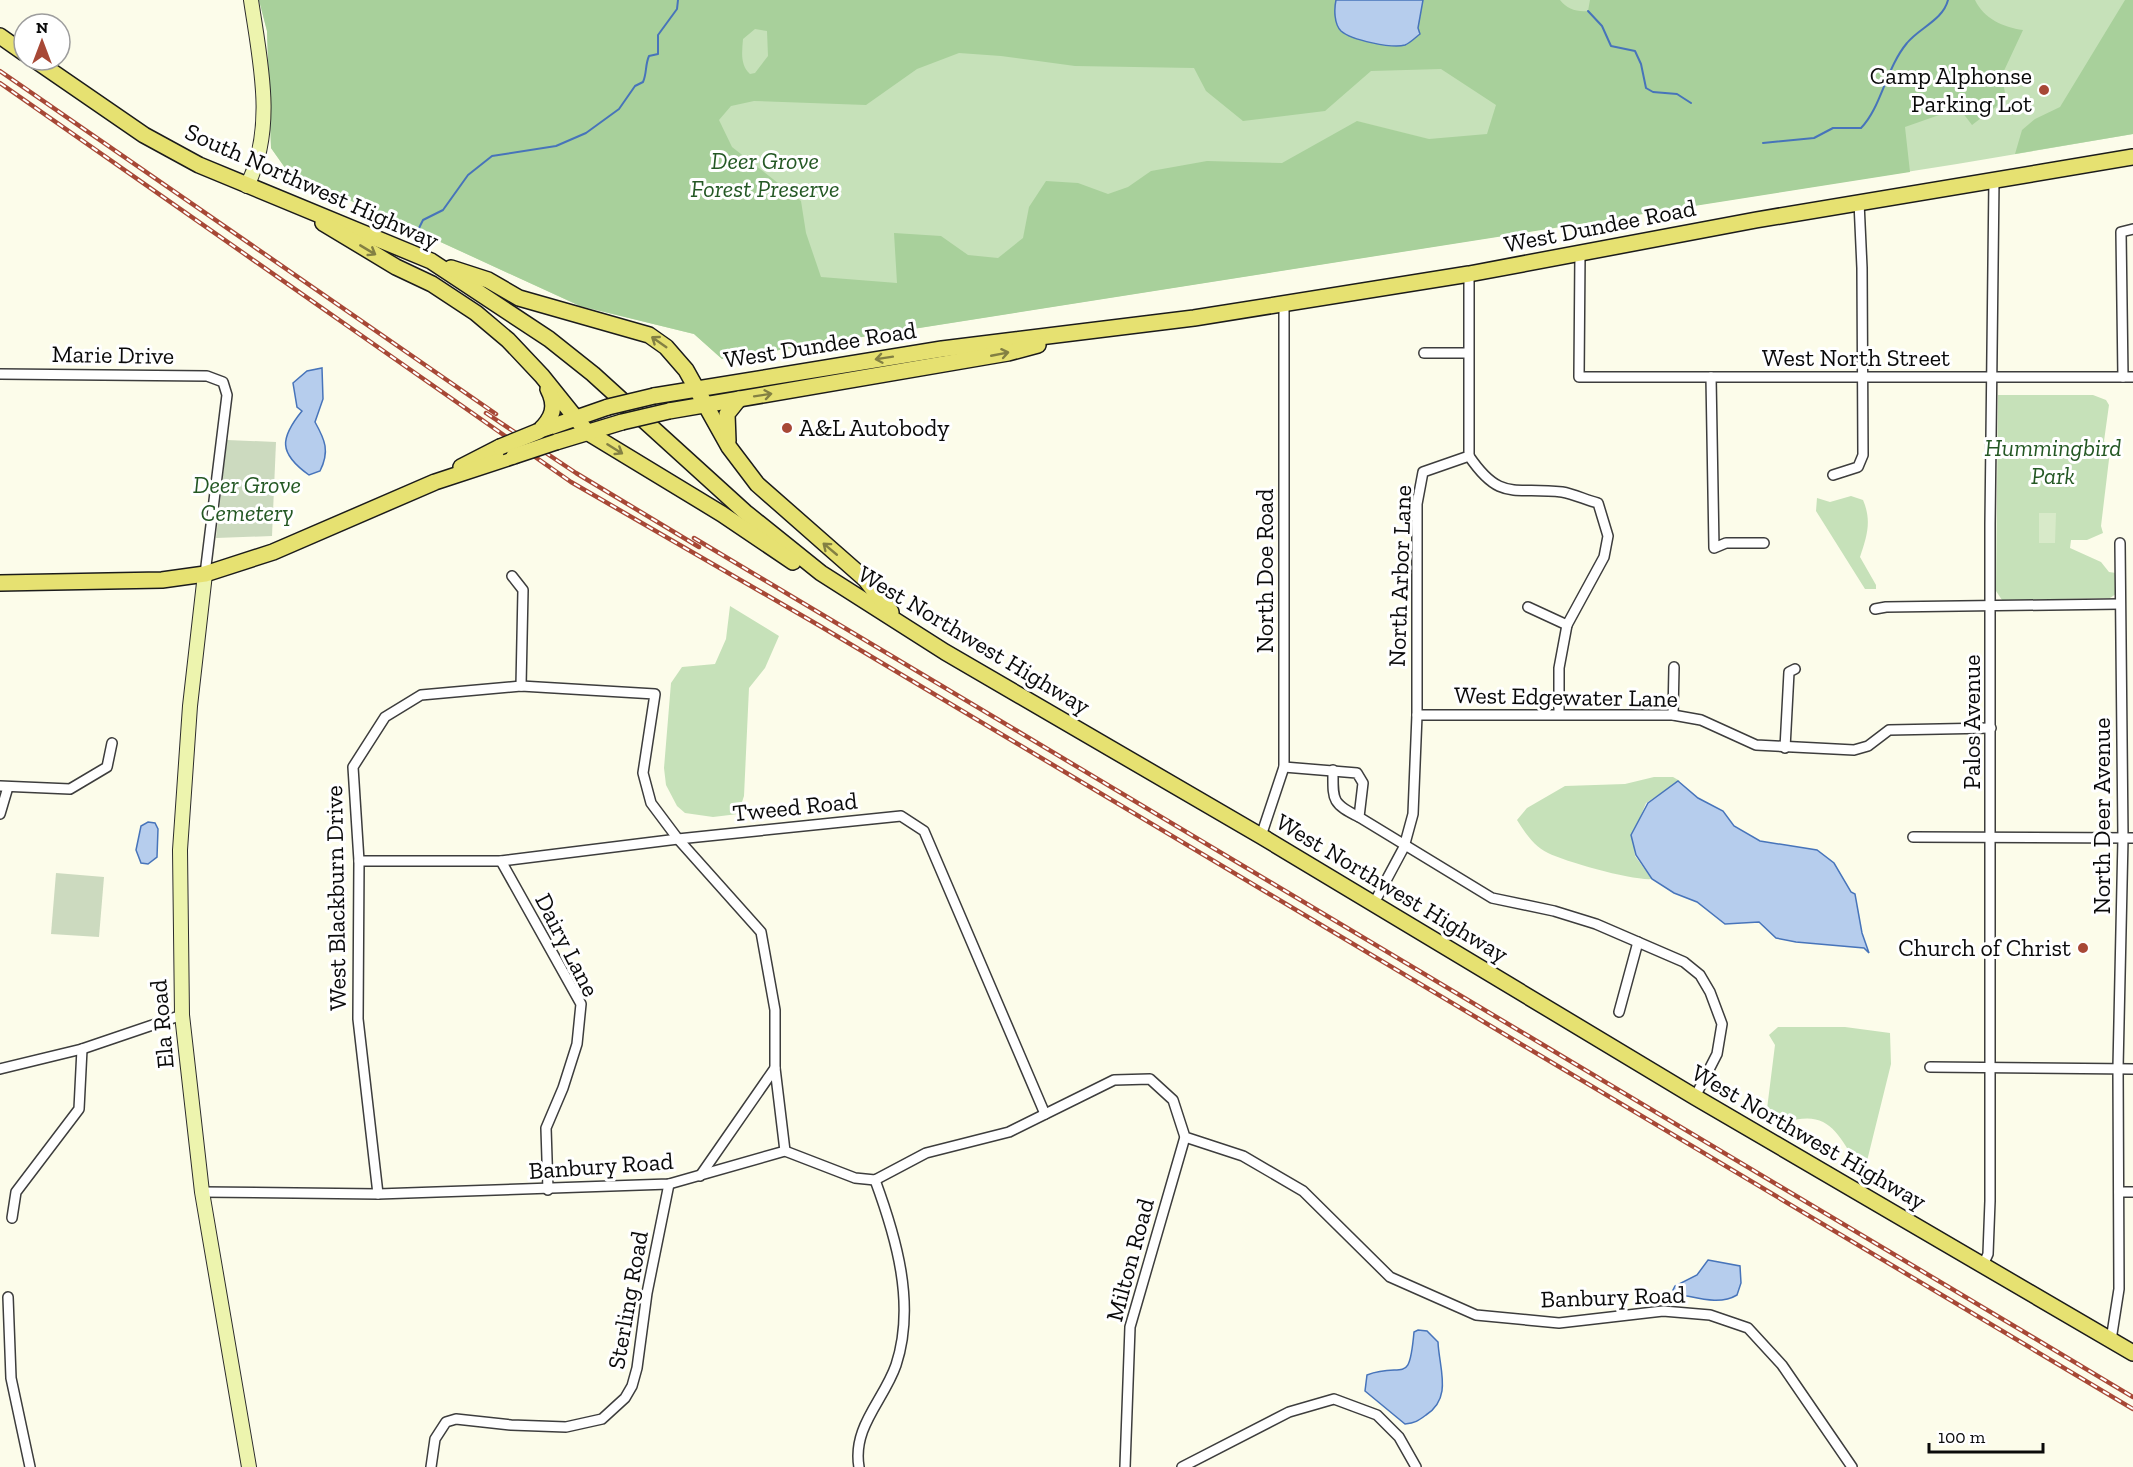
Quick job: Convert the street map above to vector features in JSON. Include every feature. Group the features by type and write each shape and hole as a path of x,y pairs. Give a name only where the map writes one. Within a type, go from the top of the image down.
{"main road":[{"path":"248,186 260,157 263,121 263,79 251,0"},
{"name":"South Northwest Highway","path":"52,72 144,135 199,165 431,261 549,339 602,381 651,428"},
{"name":"West Dundee Road","path":"435,482 500,447 539,431 608,407 695,387 942,349 1075,334 1284,304 1469,274 1859,202 2133,157"},
{"path":"282,198 466,306 493,327 542,376 587,432 722,514 788,560 821,573"},
{"path":"431,261 488,280 519,298 649,335 666,347 686,370 729,447 757,484 865,579 898,622"},
{"name":"West Dundee Road","path":"435,482 587,432 669,411 1008,353 1075,334"},
{"path":"539,431 548,423 554,403 542,376"},
{"path":"729,447 726,420 730,406 740,399"},
{"name":"West Northwest Highway","path":"651,428 745,512 821,573 945,652 1262,836 1695,1097 2133,1353"},
{"path":"0,583 162,580 205,574 273,552 435,482"},
{"name":"Ela Road","path":"205,574 190,706 180,849 182,1015 202,1192 249,1467"}],"street":[{"name":"Palos Avenue","path":"1983,1265 1988,1254 1990,1200 1992,606 1990,524 1994,179"},
{"path":"1833,475 1858,467 1863,455 1859,202"},
{"path":"2123,377 2121,232 2133,229"},
{"name":"West North Street","path":"1580,253 1579,377 2133,377"},
{"path":"1469,274 1469,456 1482,475 1494,485 1510,491 1563,492 1598,503 1608,536 1604,557 1567,625 1559,668 1559,714"},
{"name":"North Doe Road","path":"1262,836 1284,767 1284,304"},
{"path":"1424,352 1468,353"},
{"name":"Marie Drive","path":"0,374 207,376 223,382 227,395 205,574"},
{"path":"1711,377 1714,548 1726,543 1764,543"},
{"name":"North Arbor Lane","path":"1374,903 1404,847 1413,814 1417,715 1417,504 1423,472 1469,456"},
{"name":"North Deer Avenue","path":"2111,1340 2119,1289 2118,1068 2128,838 2120,543"},
{"path":"512,576 523,590 521,686"},
{"path":"1875,609 1886,606 2120,604"},
{"path":"1528,607 1567,625"},
{"path":"1673,715 1674,667"},
{"path":"1785,748 1789,672 1795,669"},
{"name":"West Blackburn Drive","path":"378,1194 358,1019 359,861 353,767 385,717 421,695 521,686 655,694 643,773 651,803 678,839"},
{"name":"West Edgewater Lane","path":"1417,715 1673,715 1701,720 1756,745 1854,750 1868,746 1889,730 1991,728"},
{"path":"0,814 4,787 70,789 108,767 112,743"},
{"path":"1284,767 1357,773 1364,783 1359,817"},
{"path":"1333,770 1334,802 1339,807 1492,898 1554,911 1596,924 1684,962 1700,975 1718,1006 1722,1024 1717,1054 1695,1097"},
{"name":"Tweed Road","path":"359,861 501,861 678,839 901,816 924,831 1045,1114"},
{"path":"1913,837 2128,838"},
{"path":"678,839 761,932 775,1010 775,1068 785,1151 855,1178 874,1180 926,1153 1009,1132 1114,1080 1150,1079 1173,1100 1185,1137"},
{"name":"Dairy Lane","path":"501,861 581,1004 577,1044 546,1128 548,1190"},
{"path":"1618,1012 1638,942"},
{"path":"0,1069 82,1049 182,1015"},
{"path":"12,1218 16,1192 79,1109 82,1049"},
{"path":"1930,1067 2133,1069"},
{"path":"700,1176 775,1068"},
{"name":"Banbury Road","path":"1185,1137 1243,1156 1303,1191 1390,1277 1476,1315 1559,1323 1663,1311 1710,1315 1748,1328 1782,1365 1852,1467"},
{"name":"Milton Road","path":"1125,1467 1130,1327 1185,1137"},
{"name":"Banbury Road","path":"202,1192 378,1194 669,1185 785,1151"},
{"path":"860,1467 858,1458 862,1432 892,1375 903,1329 900,1271 894,1232 874,1180"},
{"name":"Sterling Road","path":"431,1467 435,1439 446,1422 456,1419 511,1425 566,1427 602,1419 625,1398 638,1368 647,1293 669,1185"},
{"path":"2119,1192 2133,1192"},
{"path":"8,1297 11,1378 30,1467"},
{"path":"1182,1467 1289,1412 1334,1399 1377,1415 1399,1437 1416,1467"}],"green space":[{"name":"Deer Grove Forest Preserve","path":"259,0 2133,0 2133,134 1957,164 722,359 694,334 580,306 288,172 271,148 267,31"},
{"name":"Deer Grove Forest Preserve","path":"259,0 1560,0 1569,8 1588,11 1590,0 1975,0 1983,12 1995,21 2023,30 2002,75 2006,99 1972,125 1959,108 1905,127 1910,172 722,359 694,334 580,306 288,172 271,148 267,31","holes":["755,29 767,31 768,56 755,73 750,74 743,62 743,39","959,53 1075,66 1194,68 1206,91 1243,121 1325,111 1371,71 1441,69 1496,105 1487,134 1429,139 1357,121 1282,163 1207,161 1151,171 1128,187 1108,194 1078,183 1046,181 1029,207 1023,238 998,258 968,255 941,236 894,233 897,283 821,277 806,233 801,201 732,147 719,120 731,106 754,101 866,105 917,69"]},
{"path":"2125,0 2133,0 2133,134 2015,154 2022,130 2035,119 2060,107"},
{"name":"Hummingbird Park","path":"1998,395 2093,395 2106,400 2109,405 2104,441 2110,451 2101,526 2103,533 2087,540 2071,540 2070,548 2101,562 2109,572 2116,573 2116,594 2110,598 2002,600 1996,591"},
{"name":"Deer Grove Cemetery","path":"227,440 276,442 272,536 216,538"},
{"path":"1851,496 1863,500 1866,508 1868,528 1860,557 1876,589 1865,589 1816,511 1817,498 1830,502"},
{"path":"2039,513 2056,513 2055,543 2039,543"},
{"path":"730,606 779,636 765,668 749,688 744,796 738,814 713,817 685,813 677,806 666,785 664,768 671,683 682,667 715,664 726,639"},
{"path":"1654,777 1673,777 1680,781 1646,803 1633,835 1635,856 1652,879 1600,870 1548,853 1534,843 1517,820 1527,808 1565,786 1625,784"},
{"path":"56,873 104,877 99,937 51,934"},
{"path":"1778,1027 1845,1027 1890,1033 1891,1064 1866,1165 1857,1164 1836,1133 1821,1121 1799,1119 1784,1123 1767,1109 1775,1045 1769,1035"}],"water":[{"path":"1336,0 1423,0 1418,28 1420,34 1407,44 1399,46 1382,45 1354,38 1341,31 1337,24"},
{"path":"322,368 323,399 315,422 324,440 325,457 320,471 309,475 292,460 287,452 286,437 302,411 297,407 293,383 307,371"},
{"path":"1678,781 1698,798 1723,811 1734,826 1760,841 1817,850 1834,863 1851,892 1855,894 1862,933 1869,953 1864,948 1776,938 1759,922 1725,924 1697,902 1674,893 1652,879 1636,855 1631,835 1648,803"},
{"path":"148,822 155,823 158,829 157,857 148,864 141,863 136,850 141,826"},
{"path":"1708,1260 1740,1266 1741,1283 1737,1295 1715,1300 1676,1294 1673,1290 1675,1286 1697,1275"},
{"path":"1427,1331 1438,1342 1442,1391 1434,1408 1418,1420 1405,1424 1365,1391 1367,1375 1407,1367 1414,1332"}],"waterway":[{"path":"419,228 423,220 443,210 468,175 492,156 556,146 586,133 619,109 635,86 643,82 649,56 658,54 658,35 677,9 678,0"},
{"path":"1763,143 1814,138 1833,128 1861,128 1874,110 1900,53 1912,38 1941,13 1948,0"},
{"path":"1588,11 1602,26 1611,46 1635,51 1641,64 1646,88 1653,92 1677,94 1691,103"}],"railway":[{"path":"0,71 496,414"},
{"path":"0,83 571,482 820,626 2133,1409"},
{"path":"486,413 576,473 699,547"},
{"path":"694,538 2133,1397"}],"place":[{"name":"Camp Alphonse Parking Lot","path":"2044,90"},
{"name":"A&L Autobody","path":"787,428"},
{"name":"Church of Christ","path":"2083,948"}]}
